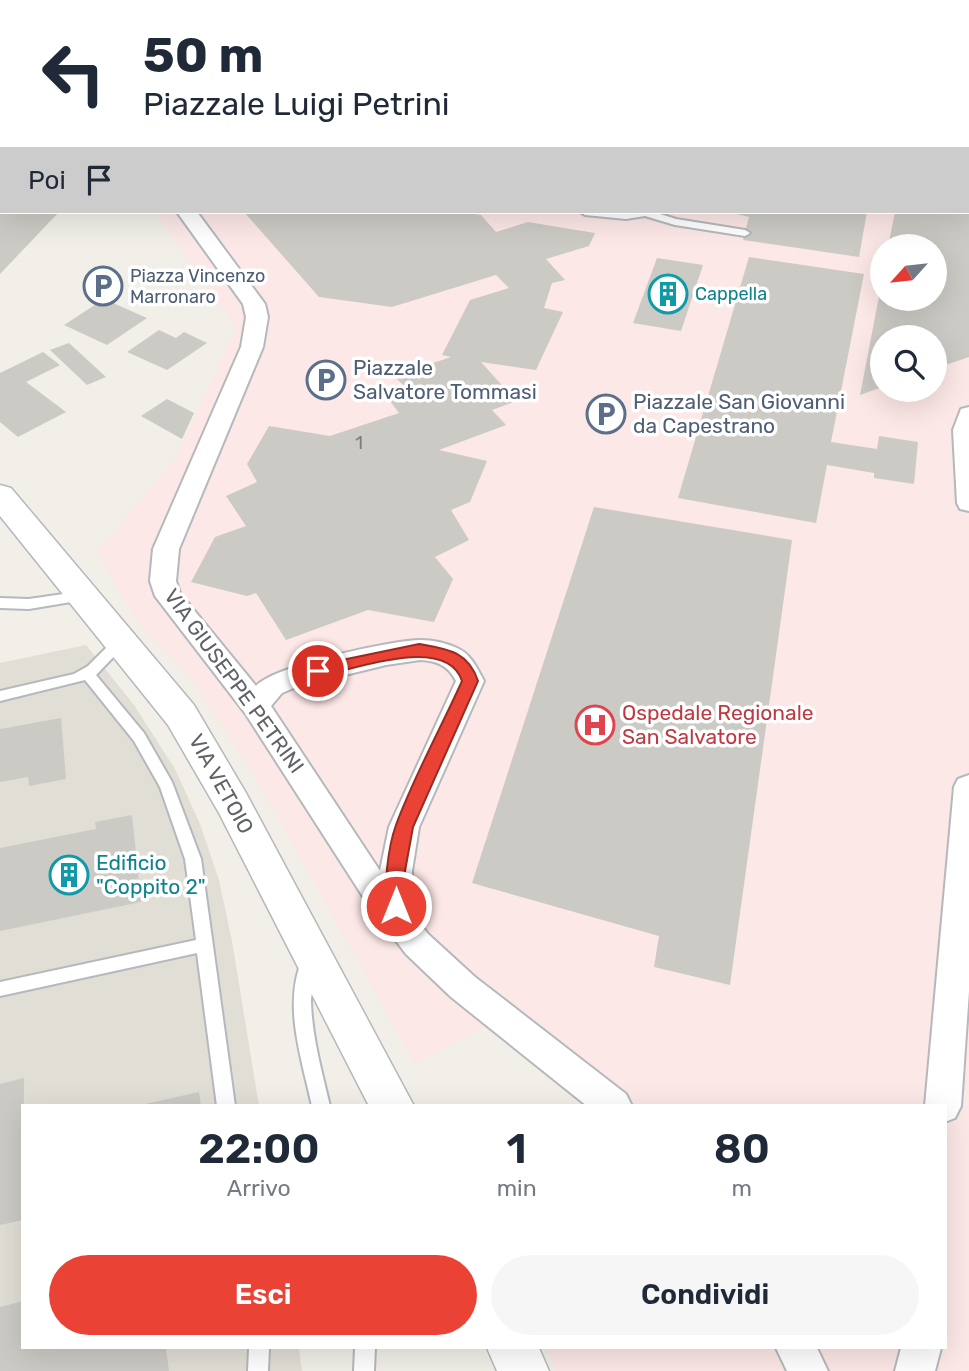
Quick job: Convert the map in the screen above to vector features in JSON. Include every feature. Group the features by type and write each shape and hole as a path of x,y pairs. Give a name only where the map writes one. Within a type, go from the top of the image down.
{"street":[{"name":"VIA GIUSEPPE PETRINI","path":"189,214 248,292 257,317 252,346 166,549 163,581 168,596 255,705 398,921 417,944 463,987 611,1104"},
{"path":"967,421 969,503"},
{"name":"VIA VETOIO","path":"0,495 181,715 208,758 391,1104"},
{"path":"255,705 272,686 286,680 398,652 433,651 457,660 467,671 470,681 411,809 400,840 396,871 398,921"},
{"path":"943,1104 969,787"},
{"path":"348,847 358,855 372,859 391,852 400,840"},
{"path":"513,1349 524,1371"},
{"path":"797,1349 808,1371"},
{"path":"915,1371 921,1349"}],"lane":[{"path":"602,214 632,214"},
{"path":"652,214 684,224 745,233"},
{"path":"0,603 29,604 85,596"},
{"path":"0,696 78,678 87,673 121,640"},
{"path":"87,673 139,737 167,786 193,859 226,1104"},
{"path":"0,989 204,945"},
{"path":"313,957 306,971 303,990 304,1020 321,1104"},
{"path":"258,1371 259,1349"},
{"path":"364,1371 365,1349"}],"shaded area":[{"name":"Ospedale Regionale San Salvatore","path":"156,214 969,214 969,1371 556,1371 545,1349 947,1349 947,1104 582,1104 490,1024 415,1064 254,775 188,675 138,623 97,552 175,459 236,328"},
{"path":"86,645 134,705 175,769 200,824 219,880 232,941 259,1104 21,1104 21,1349 299,1349 302,1371 0,1371 0,663"}],"building":[{"path":"0,214 57,214 0,274"},
{"path":"246,214 474,214 481,215 496,232 528,222 595,233 589,246 546,259 565,280 552,283 544,308 563,312 536,370 481,362 516,401 492,410 506,425 439,450 487,461 470,502 451,510 469,540 435,557 453,579 434,622 368,610 286,640 256,593 247,596 191,582 215,537 246,526 226,496 257,482 247,464 269,426 330,436 399,413 387,397 408,390 394,376 451,357 442,355 470,300 509,288 496,275 392,307 319,297"},
{"path":"737,214 867,214 859,257 743,240 749,217"},
{"path":"895,214 969,214 969,357 947,365 947,325 873,325 876,312 947,312 947,234 891,234"},
{"path":"749,257 864,274 831,442 877,449 879,436 918,442 914,484 874,478 874,473 827,465 816,523 678,498"},
{"name":"Cappella","path":"657,258 703,265 681,331 633,323"},
{"path":"104,299 147,318 107,345 64,325"},
{"path":"159,330 176,338 184,332 207,343 167,370 127,352"},
{"path":"69,343 106,377 87,385 50,350"},
{"path":"870,343 870,391 860,395"},
{"path":"43,352 60,365 26,382 66,412 18,437 0,422 0,373"},
{"path":"167,399 194,413 182,439 141,416"},
{"path":"594,507 792,540 730,985 654,967 659,936 472,883"},
{"path":"61,718 66,779 29,786 28,777 0,782 0,729"},
{"name":"Edificio \"Coppito 2\"","path":"132,815 141,902 0,931 0,848 96,829 95,822"},
{"path":"24,1078 24,1104 21,1104 21,1220 0,1225 0,1084"},
{"path":"199,1092 201,1104 145,1104"},
{"path":"21,1302 21,1349 166,1349 169,1371 0,1371 0,1307"}],"place":[{"name":"Piazza Vincenzo Marronaro","path":"103,286"},
{"name":"Cappella","path":"668,294"},
{"name":"Piazzale Salvatore Tommasi","path":"326,380"},
{"name":"Piazzale San Giovanni da Capestrano","path":"606,414"},
{"name":"Ospedale Regionale San Salvatore","path":"595,725"},
{"name":"Edificio \"Coppito 2\"","path":"69,875"}],"route":[{"path":"318,671 398,652 419,650 446,654 457,660 467,671 470,681 411,809 400,840 396,871 396,906"}]}
